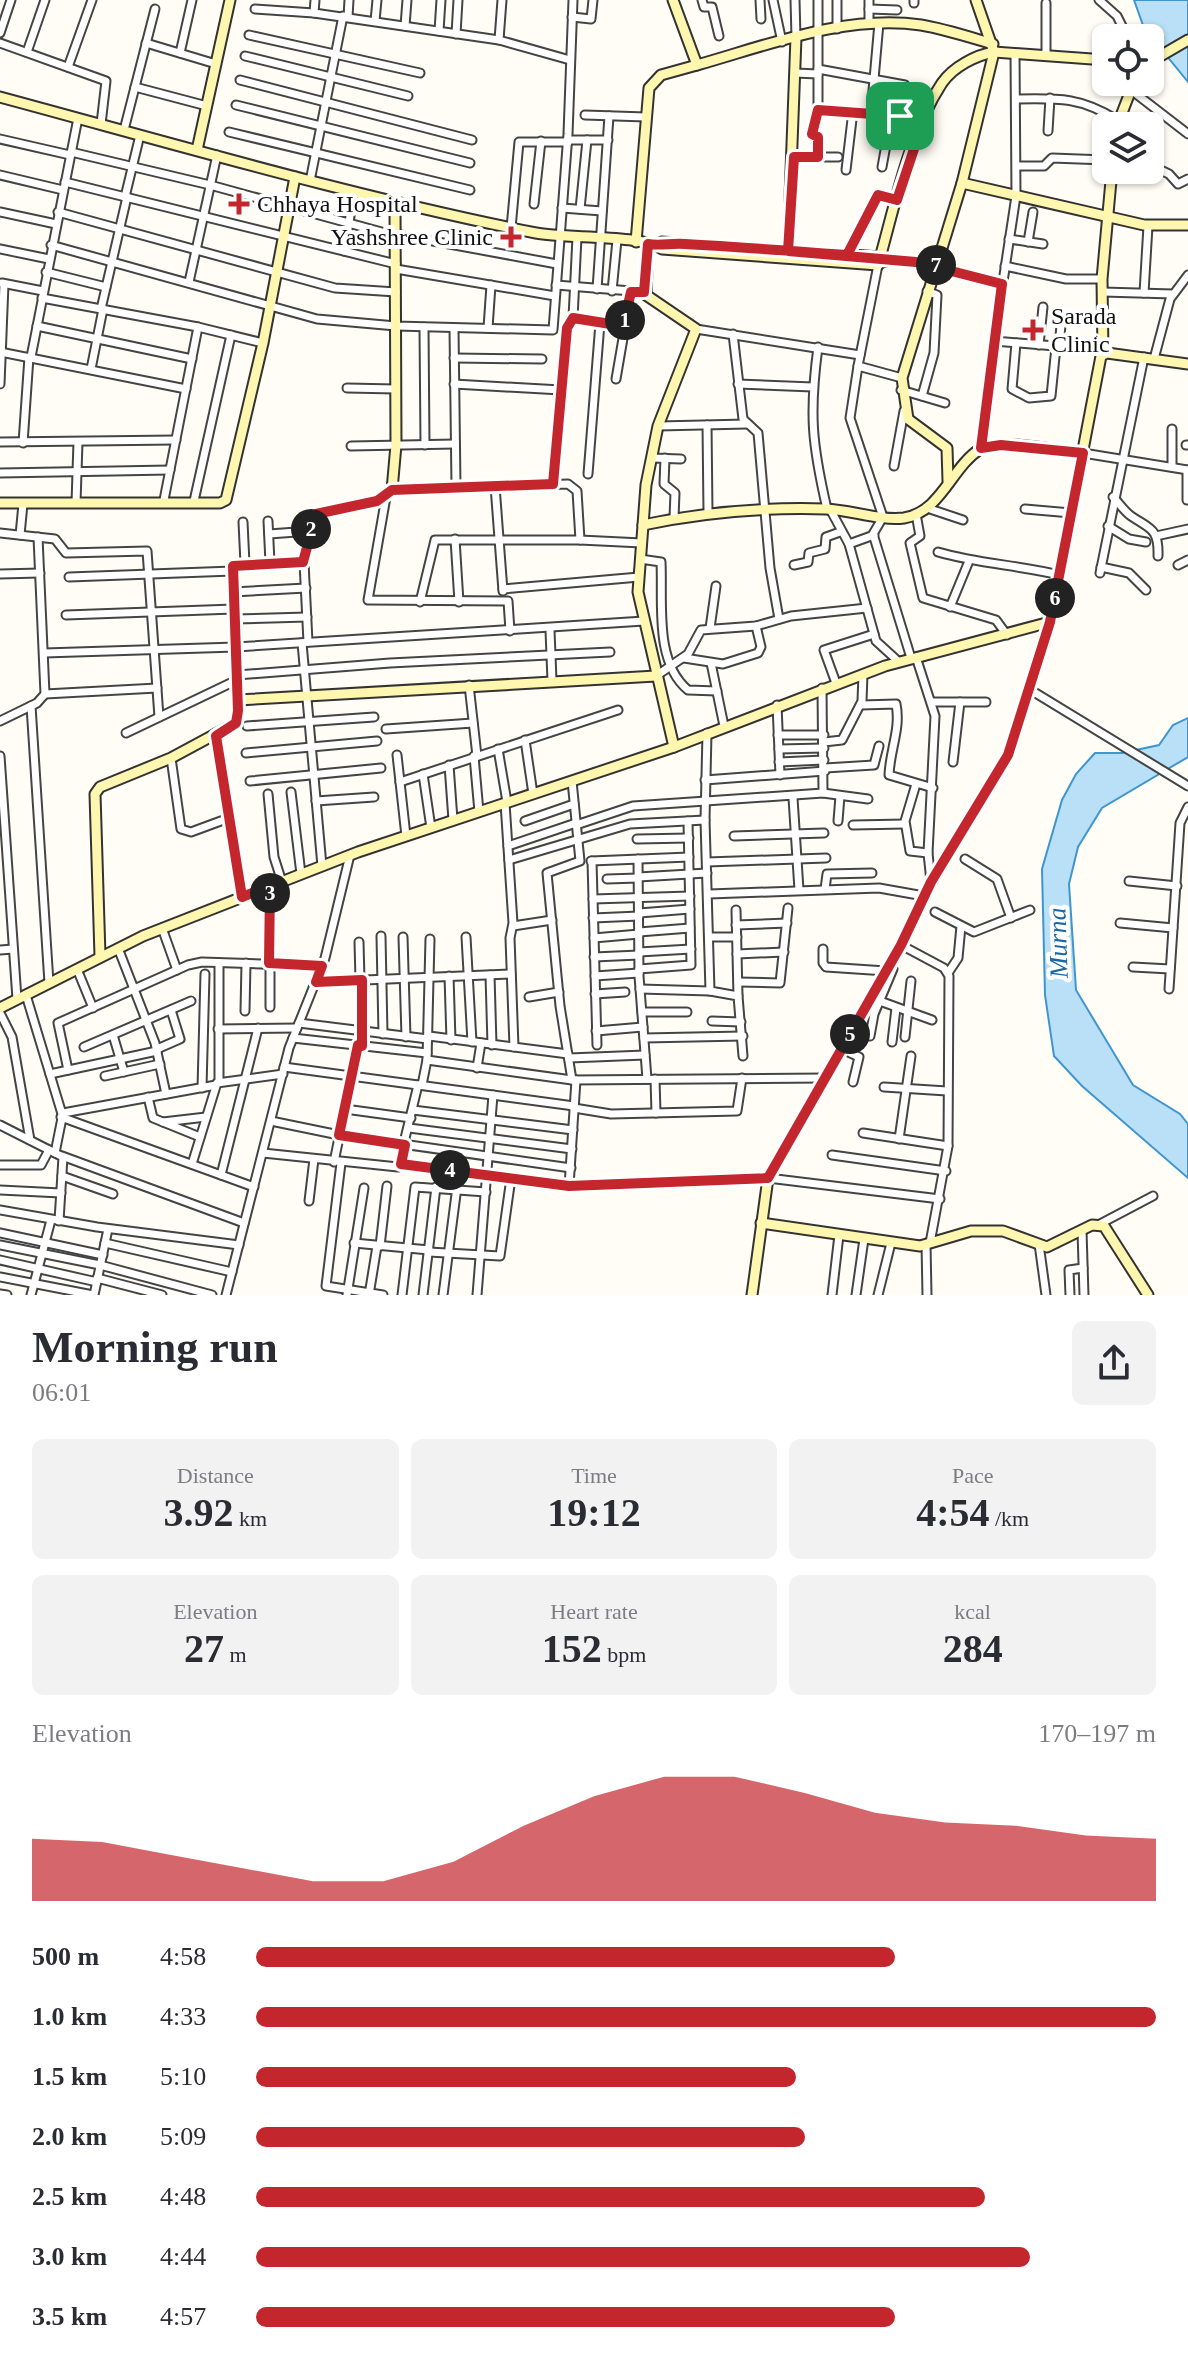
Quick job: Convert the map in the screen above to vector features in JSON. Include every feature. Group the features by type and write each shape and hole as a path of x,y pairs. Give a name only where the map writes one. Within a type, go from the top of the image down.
{"street":[{"path":"0,33 11,0"},
{"path":"27,52 45,0"},
{"path":"68,67 92,0"},
{"path":"180,53 192,0"},
{"path":"197,150 230,0"},
{"path":"275,10 276,0"},
{"path":"314,13 315,0"},
{"path":"310,181 349,0"},
{"path":"375,21 377,0"},
{"path":"405,26 407,0"},
{"path":"439,31 441,0"},
{"path":"456,34 458,0"},
{"path":"499,40 502,0"},
{"path":"51,245 317,319 396,326 553,330 568,141 573,0"},
{"path":"572,17 591,19 593,0"},
{"path":"673,0 697,65"},
{"path":"702,0 704,7 712,7 719,36"},
{"path":"760,0 761,19"},
{"path":"773,0 782,42"},
{"path":"788,251 794,157 795,0"},
{"path":"818,0 818,110 812,134 818,137 818,157"},
{"path":"837,0 837,29"},
{"path":"894,466 904,411 902,378 962,183 994,48 976,0"},
{"path":"1099,0 1117,16 1121,24"},
{"path":"1046,3 1046,55"},
{"path":"871,113 874,23 869,4 897,10"},
{"path":"124,130 155,9"},
{"path":"255,9 345,16 499,40 570,60"},
{"path":"636,242 649,88 655,78 796,37 874,23 921,25 1015,53 1092,59"},
{"path":"249,35 420,73"},
{"path":"1164,55 1188,40"},
{"path":"0,43 106,81 101,124"},
{"path":"146,43 216,64"},
{"path":"849,544 874,535 883,517 850,418 860,355 897,200 923,122 948,77 994,48"},
{"path":"981,448 1016,196 1015,53"},
{"path":"245,56 408,96"},
{"path":"795,73 818,71 905,85"},
{"path":"240,80 472,140"},
{"path":"135,87 207,106"},
{"path":"1144,96 1188,134"},
{"path":"1016,99 1050,98 1090,103 1102,112"},
{"path":"1048,131 1050,98"},
{"path":"1,101 78,118 354,193 511,228 653,245 662,242 706,249 936,265 1002,284"},
{"path":"236,105 470,163"},
{"path":"818,110 871,113 923,122"},
{"path":"846,170 853,111"},
{"path":"585,115 646,117"},
{"path":"597,289 609,116"},
{"path":"23,443 30,357 78,118"},
{"path":"229,132 470,190"},
{"path":"882,167 888,134 917,139"},
{"path":"91,369 140,135"},
{"path":"0,139 210,185 349,225 557,264"},
{"path":"511,228 518,145 523,140 608,140"},
{"path":"580,209 587,140"},
{"path":"534,204 541,141"},
{"path":"189,282 217,155"},
{"path":"794,157 838,157"},
{"path":"1017,166 1044,166 1052,158 1092,159"},
{"path":"1164,172 1178,184 1188,179"},
{"path":"0,175 126,197 344,251 396,267 555,296"},
{"path":"0,503 164,500 220,503 228,496 263,343 295,177"},
{"path":"962,183 1148,226 1188,225"},
{"path":"752,1295 768,1178 842,1049 875,999 931,882 1008,755 1043,649 1103,352 1102,279 1111,184"},
{"path":"344,251 354,193"},
{"path":"847,255 878,195 897,200"},
{"path":"395,202 396,445 368,600 504,601 509,603 510,631"},
{"path":"562,208 602,211"},
{"path":"0,212 56,224"},
{"path":"58,212 341,289 396,292"},
{"path":"1028,242 1033,212"},
{"path":"1144,293 1148,226"},
{"path":"553,484 567,328 573,318 577,237"},
{"path":"1009,239 1043,244"},
{"path":"612,291 617,240"},
{"path":"644,292 653,245"},
{"path":"0,249 49,259"},
{"path":"706,249 847,255 882,261"},
{"path":"1005,266 1066,279 1102,279"},
{"path":"46,272 106,287"},
{"path":"1146,590 1129,573 1101,570 1121,460 1149,358 1173,294 1188,275"},
{"path":"0,384 2,283 102,309 263,343"},
{"path":"488,328 491,285"},
{"path":"556,285 644,292 696,329 860,355"},
{"path":"922,396 935,345 937,295 927,291"},
{"path":"616,379 631,292"},
{"path":"1103,292 1173,294"},
{"path":"1039,345 1043,307"},
{"path":"1016,343 1012,389 1029,398 1051,396 1062,314"},
{"path":"573,318 623,326"},
{"path":"588,474 600,323"},
{"path":"37,326 192,359"},
{"path":"164,500 198,327"},
{"path":"424,327 425,445"},
{"path":"454,328 456,487"},
{"path":"674,747 638,592 643,525 658,426 696,329"},
{"path":"733,334 743,419 758,433 763,507 779,619"},
{"path":"194,501 231,335"},
{"path":"994,341 1188,364"},
{"path":"818,347 813,387 812,440 828,509 849,544 878,645 899,662"},
{"path":"0,352 186,389"},
{"path":"454,358 542,359"},
{"path":"858,366 902,378"},
{"path":"454,384 561,390"},
{"path":"738,384 813,387"},
{"path":"347,388 396,389"},
{"path":"901,390 945,403"},
{"path":"904,411 911,424 947,448 948,481"},
{"path":"658,426 749,424"},
{"path":"707,425 708,511"},
{"path":"1172,429 1172,467"},
{"path":"0,442 176,440"},
{"path":"76,503 78,442"},
{"path":"351,446 455,444"},
{"path":"643,525 708,511 763,507 828,509 883,517 916,514 927,508 948,481 981,448 1001,445 1083,453 1188,470 1187,500"},
{"path":"652,458 681,459"},
{"path":"665,458 664,484 675,491 674,518"},
{"path":"0,473 170,470"},
{"path":"322,866 304,669 307,617 304,562 316,514 389,494 456,487 571,485 577,491 580,540"},
{"path":"495,486 504,601"},
{"path":"1113,497 1132,517 1147,523 1156,536 1158,556"},
{"path":"20,535 23,504"},
{"path":"927,508 963,520"},
{"path":"1025,509 1071,513"},
{"path":"916,514 920,536 910,543 922,596 996,620 1007,635"},
{"path":"268,521 270,563"},
{"path":"243,522 245,564"},
{"path":"1108,526 1129,539 1146,542"},
{"path":"1156,536 1188,529"},
{"path":"269,534 310,531"},
{"path":"794,565 808,562 809,553 825,549 826,537 840,532"},
{"path":"0,533 57,540 66,553 145,550 150,574 159,717"},
{"path":"874,535 913,658 932,702 933,788 928,853 931,882"},
{"path":"38,537 45,694"},
{"path":"420,602 433,542 499,538 642,543"},
{"path":"455,539 459,602"},
{"path":"938,552 969,561 1022,566 1059,575"},
{"path":"640,559 661,562 663,624 669,668 688,690 717,691"},
{"path":"1178,565 1188,560"},
{"path":"950,607 969,561"},
{"path":"100,956 95,794 100,787 171,758 236,723 234,566 304,562"},
{"path":"69,577 233,571"},
{"path":"0,574 40,573"},
{"path":"503,589 639,577"},
{"path":"710,628 716,586"},
{"path":"233,592 306,588"},
{"path":"238,700 656,676 684,658 699,631 756,626 779,619 867,608"},
{"path":"66,615 152,612 307,617"},
{"path":"44,653 236,647 550,630 644,621"},
{"path":"30,1140 12,1037 0,1010 100,956 162,928 350,855 674,747 836,683 913,658 1050,622"},
{"path":"684,658 723,664 758,653 761,647 756,626"},
{"path":"550,630 552,681"},
{"path":"836,683 824,650 874,634"},
{"path":"126,733 237,677 304,669 610,652"},
{"path":"711,663 724,726"},
{"path":"779,749 841,741 861,705 863,674"},
{"path":"469,685 479,812"},
{"path":"0,721 31,706 45,694 157,688"},
{"path":"822,688 823,793"},
{"path":"1029,689 1188,786"},
{"path":"932,702 986,702"},
{"path":"953,762 960,702"},
{"path":"777,705 780,775"},
{"path":"861,705 897,705 899,732 894,740 889,775 933,788"},
{"path":"31,706 49,983"},
{"path":"400,782 618,710"},
{"path":"247,726 374,717"},
{"path":"386,729 473,723"},
{"path":"707,733 705,820 710,991"},
{"path":"778,735 824,742"},
{"path":"216,736 242,897"},
{"path":"525,740 533,794"},
{"path":"246,753 377,741"},
{"path":"779,762 825,766 874,765 879,746"},
{"path":"498,749 506,803 513,926 510,935 514,1047"},
{"path":"397,755 406,836"},
{"path":"0,756 13,949 22,997 40,1032 62,1116 56,1153 62,1176 61,1193 31,1295"},
{"path":"171,758 183,832 229,818"},
{"path":"449,765 453,820"},
{"path":"705,780 780,775 825,766"},
{"path":"250,781 381,768"},
{"path":"423,774 431,828"},
{"path":"572,781 580,861"},
{"path":"916,784 905,824 910,851 928,853"},
{"path":"291,792 301,874"},
{"path":"508,846 633,806 793,798 823,793 868,799"},
{"path":"268,794 274,857 282,882"},
{"path":"838,821 840,796"},
{"path":"316,801 374,797"},
{"path":"793,798 799,890"},
{"path":"525,821 574,804"},
{"path":"1169,989 1181,816 1188,807"},
{"path":"509,860 630,824 705,820"},
{"path":"595,976 690,967 688,821"},
{"path":"853,825 905,824"},
{"path":"734,836 824,833"},
{"path":"637,839 689,838"},
{"path":"226,1295 283,1070 322,966 350,855"},
{"path":"569,1186 574,1080 559,992 547,873 580,861 689,857"},
{"path":"707,862 826,858"},
{"path":"638,859 640,989 645,1055 656,1113"},
{"path":"965,859 997,879 1011,918"},
{"path":"592,861 597,1045"},
{"path":"607,879 707,873"},
{"path":"825,889 825,875 872,873"},
{"path":"1129,881 1177,886"},
{"path":"270,886 270,1007"},
{"path":"709,894 886,888 924,896"},
{"path":"593,899 690,896"},
{"path":"738,982 780,983 788,908"},
{"path":"593,918 690,909"},
{"path":"736,910 743,1056"},
{"path":"935,912 979,932 1030,910"},
{"path":"513,926 552,920"},
{"path":"736,925 787,923"},
{"path":"1120,923 1173,928"},
{"path":"927,1295 928,1243 946,1171 948,1146 948,973 958,958 961,926"},
{"path":"162,928 177,970"},
{"path":"594,938 690,928"},
{"path":"381,936 383,1034"},
{"path":"403,937 406,1037"},
{"path":"466,937 477,1068"},
{"path":"709,937 737,937"},
{"path":"401,1164 427,1056 430,939"},
{"path":"359,942 362,1032 339,1135 325,1284 348,1292 383,1295"},
{"path":"901,945 948,973"},
{"path":"118,948 157,1050 166,1094"},
{"path":"0,950 13,949"},
{"path":"594,957 691,949"},
{"path":"823,949 826,967 890,970"},
{"path":"737,954 784,952"},
{"path":"68,1070 57,1025 177,970 197,963 322,966"},
{"path":"192,1164 217,1083 219,963"},
{"path":"245,1011 246,963"},
{"path":"1133,967 1170,969"},
{"path":"77,969 93,1008"},
{"path":"202,1088 205,974"},
{"path":"316,982 511,974"},
{"path":"490,975 492,1045"},
{"path":"449,976 451,1040"},
{"path":"905,1037 911,981"},
{"path":"640,989 710,991 738,996"},
{"path":"529,997 559,992"},
{"path":"595,994 625,992"},
{"path":"875,999 932,1020"},
{"path":"870,1036 875,999"},
{"path":"84,1047 191,1001"},
{"path":"892,1042 896,1008"},
{"path":"50,1074 157,1050 180,1039 171,1010"},
{"path":"642,1012 687,1012"},
{"path":"712,1021 741,1022"},
{"path":"218,1029 298,1026 451,1040 568,1056 645,1055"},
{"path":"596,1031 643,1027"},
{"path":"221,1175 258,1028"},
{"path":"113,1035 124,1072"},
{"path":"644,1038 743,1036"},
{"path":"293,1038 427,1056 477,1068 574,1080 825,1078"},
{"path":"842,1049 859,1057 853,1082"},
{"path":"899,1139 911,1056"},
{"path":"105,1076 160,1064"},
{"path":"62,1116 283,1070 352,1075 611,1114 738,1110 742,1078"},
{"path":"884,1087 947,1091"},
{"path":"477,1295 493,1095"},
{"path":"148,1097 152,1116 200,1137"},
{"path":"345,1109 573,1130"},
{"path":"62,1116 254,1187"},
{"path":"160,1122 206,1117"},
{"path":"271,1121 339,1135 571,1168"},
{"path":"0,1125 56,1153 244,1223"},
{"path":"409,1128 572,1149"},
{"path":"863,1133 948,1146"},
{"path":"0,1165 41,1165 56,1153"},
{"path":"263,1153 395,1168 401,1164 569,1186 768,1178 940,1199"},
{"path":"832,1155 946,1171"},
{"path":"309,1201 314,1159"},
{"path":"443,1295 459,1171"},
{"path":"62,1176 113,1194"},
{"path":"354,1243 501,1256 511,1178"},
{"path":"370,1294 387,1186"},
{"path":"423,1295 436,1187"},
{"path":"348,1292 364,1188"},
{"path":"402,1295 415,1188 486,1192"},
{"path":"0,1190 61,1193"},
{"path":"761,1223 891,1243 928,1243 975,1231 1003,1231 1047,1247 1153,1196"},
{"path":"0,1210 108,1229 239,1245"},
{"path":"1097,1225 1104,1226 1148,1295"},
{"path":"0,1277 94,1295 108,1229"},
{"path":"1082,1231 1084,1295"},
{"path":"0,1233 103,1255"},
{"path":"832,1295 839,1235"},
{"path":"856,1295 864,1239"},
{"path":"105,1243 232,1272"},
{"path":"878,1295 891,1243"},
{"path":"1039,1244 1046,1295"},
{"path":"0,1245 100,1265 212,1295"},
{"path":"0,1260 162,1295"},
{"path":"1070,1295 1069,1270 1083,1268"},
{"path":"0,1294 7,1295"}],"water":[{"path":"1134,0 1188,0 1188,82 1164,53 1164,24 1143,24"},
{"name":"Murna","path":"1188,718 1188,757 1102,808 1078,847 1069,884 1076,990 1133,1085 1180,1114 1188,1124 1188,1178 1082,1086 1054,1056 1045,995 1042,869 1062,800 1076,774 1095,753 1122,753 1159,745 1173,725"}],"place":[{"name":"Chhaya Hospital","path":"239,204"},
{"name":"Yashshree Clinic","path":"511,237"},
{"name":"Sarada Clinic","path":"1033,330"}],"route":[{"path":"900,116 818,110 817,125 812,134 818,137 818,157 794,157 788,251 847,255 880,257 887,261 936,265 1002,284 981,448 1001,445 1083,453 1050,622 1008,755 931,882 901,945 768,1178 567,1185 401,1164 405,1145 339,1135 358,1045 362,1046 362,980 316,982 322,966 269,963 270,886 242,897 216,736 236,723 239,703 233,566 303,562 316,514 377,501 392,490 553,484 567,328 573,318 623,326 631,292 644,292 648,244 662,242 707,245 788,251 847,255 878,195 897,200 923,122 900,116"}]}
